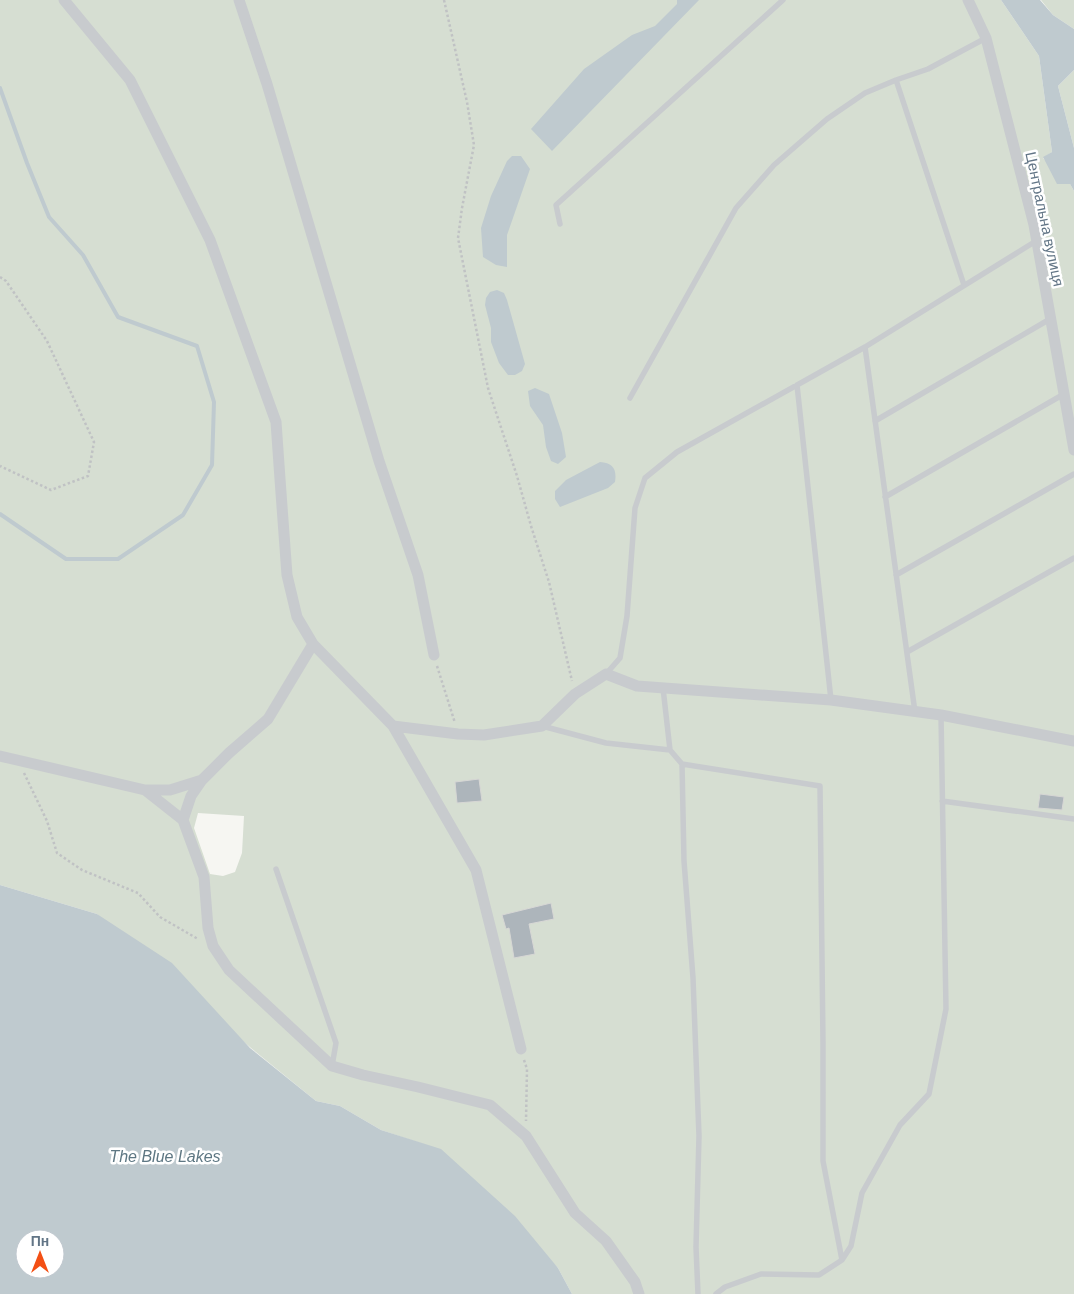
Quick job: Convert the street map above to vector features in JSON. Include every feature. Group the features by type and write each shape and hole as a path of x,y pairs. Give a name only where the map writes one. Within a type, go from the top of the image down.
{"street":[{"path":"64,0 130,80 210,240 276,422 287,575 297,617 312,644 393,726 476,870 521,1048"},
{"path":"239,0 379,461 418,575 434,655"},
{"name":"Центральна вулиця","path":"968,0 986,38 1034,225 1074,450"},
{"path":"183,820 191,796 202,780 229,752 268,719 312,644"},
{"path":"393,726 484,736 542,726 575,694 606,674 638,686 831,700 942,715 1074,741"},
{"path":"0,756 145,790 170,790 202,780"},
{"path":"145,790 183,820 204,877 208,928 213,946 229,970 332,1066 490,1105 526,1136 575,1213 606,1241 635,1282 639,1294"}],"lane":[{"path":"560,224 556,205 783,0"},
{"path":"630,398 736,208 774,165 827,119 865,93 896,80 928,70 986,38"},
{"path":"896,80 964,286"},
{"path":"606,674 620,658 627,616 635,508 645,478 677,452 865,347 1036,240"},
{"path":"875,421 1050,320"},
{"path":"865,347 915,712"},
{"path":"797,385 831,700"},
{"path":"886,497 1064,394"},
{"path":"896,575 1074,474"},
{"path":"907,652 1074,558"},
{"path":"663,688 670,750 682,764 684,861 693,978 699,1136 696,1247 698,1294"},
{"path":"716,1294 726,1287 761,1274 819,1275 842,1260 851,1246 862,1193 900,1125 929,1094 946,1009 942,715"},
{"path":"542,726 606,743 670,750"},
{"path":"682,764 820,786 823,1161 842,1260"},
{"path":"942,800 1074,820"},
{"path":"276,870 336,1043 332,1066"}],"path":[{"path":"444,0 467,102 474,145 458,238 488,388 549,582 575,694"},
{"path":"0,277 6,281 47,341 94,442 88,476 51,490 0,466"},
{"path":"434,655 458,734"},
{"path":"17,761 48,821 57,853 82,870 138,893 160,917 213,946"},
{"path":"521,1048 527,1070 526,1136"}],"shaded area":[{"path":"0,0 1001,0 1039,56 1052,152 1043,158 1070,184 1074,191 1074,1294 572,1294 558,1268 441,1150 381,1130 340,1106 316,1101 251,1048 97,914 0,885","holes":["198,813 244,816 242,853 235,872 223,876 210,874 194,828"]},
{"path":"1041,0 1074,0 1074,29 1053,15"},
{"path":"1074,70 1074,148 1058,86"}],"water":[{"path":"677,0 699,0 552,151 531,129 584,69 632,35 655,26 677,4"},
{"path":"1001,0 1040,0 1053,15 1074,29 1074,70 1058,86 1074,148 1074,191 1070,184 1057,184 1043,157 1052,152 1039,56"},
{"path":"512,156 521,156 530,169 507,235 507,267 496,265 483,257 481,228 491,196 507,161"},
{"path":"497,290 504,293 507,300 525,364 522,371 515,375 508,375 499,363 491,342 491,328 485,305 486,298 490,292"},
{"path":"535,388 549,394 562,433 566,457 558,464 551,461 546,447 543,425 530,406 528,391"},
{"path":"600,462 613,467 615,470 615,482 608,488 560,507 555,499 555,491 566,480"},
{"name":"The Blue Lakes","path":"0,885 97,914 172,963 250,1048 316,1101 340,1106 381,1130 441,1149 515,1216 558,1268 572,1294 0,1294"}],"building":[{"path":"479,779 482,801 457,803 455,782"},
{"path":"1040,794 1064,797 1062,810 1038,808"},
{"path":"551,903 554,919 529,924 535,954 514,958 509,928 506,929 502,915"}],"waterway":[{"path":"0,88 49,217 83,255 118,317 197,346 214,402 212,465 183,515 118,559 66,559 0,514"}]}
